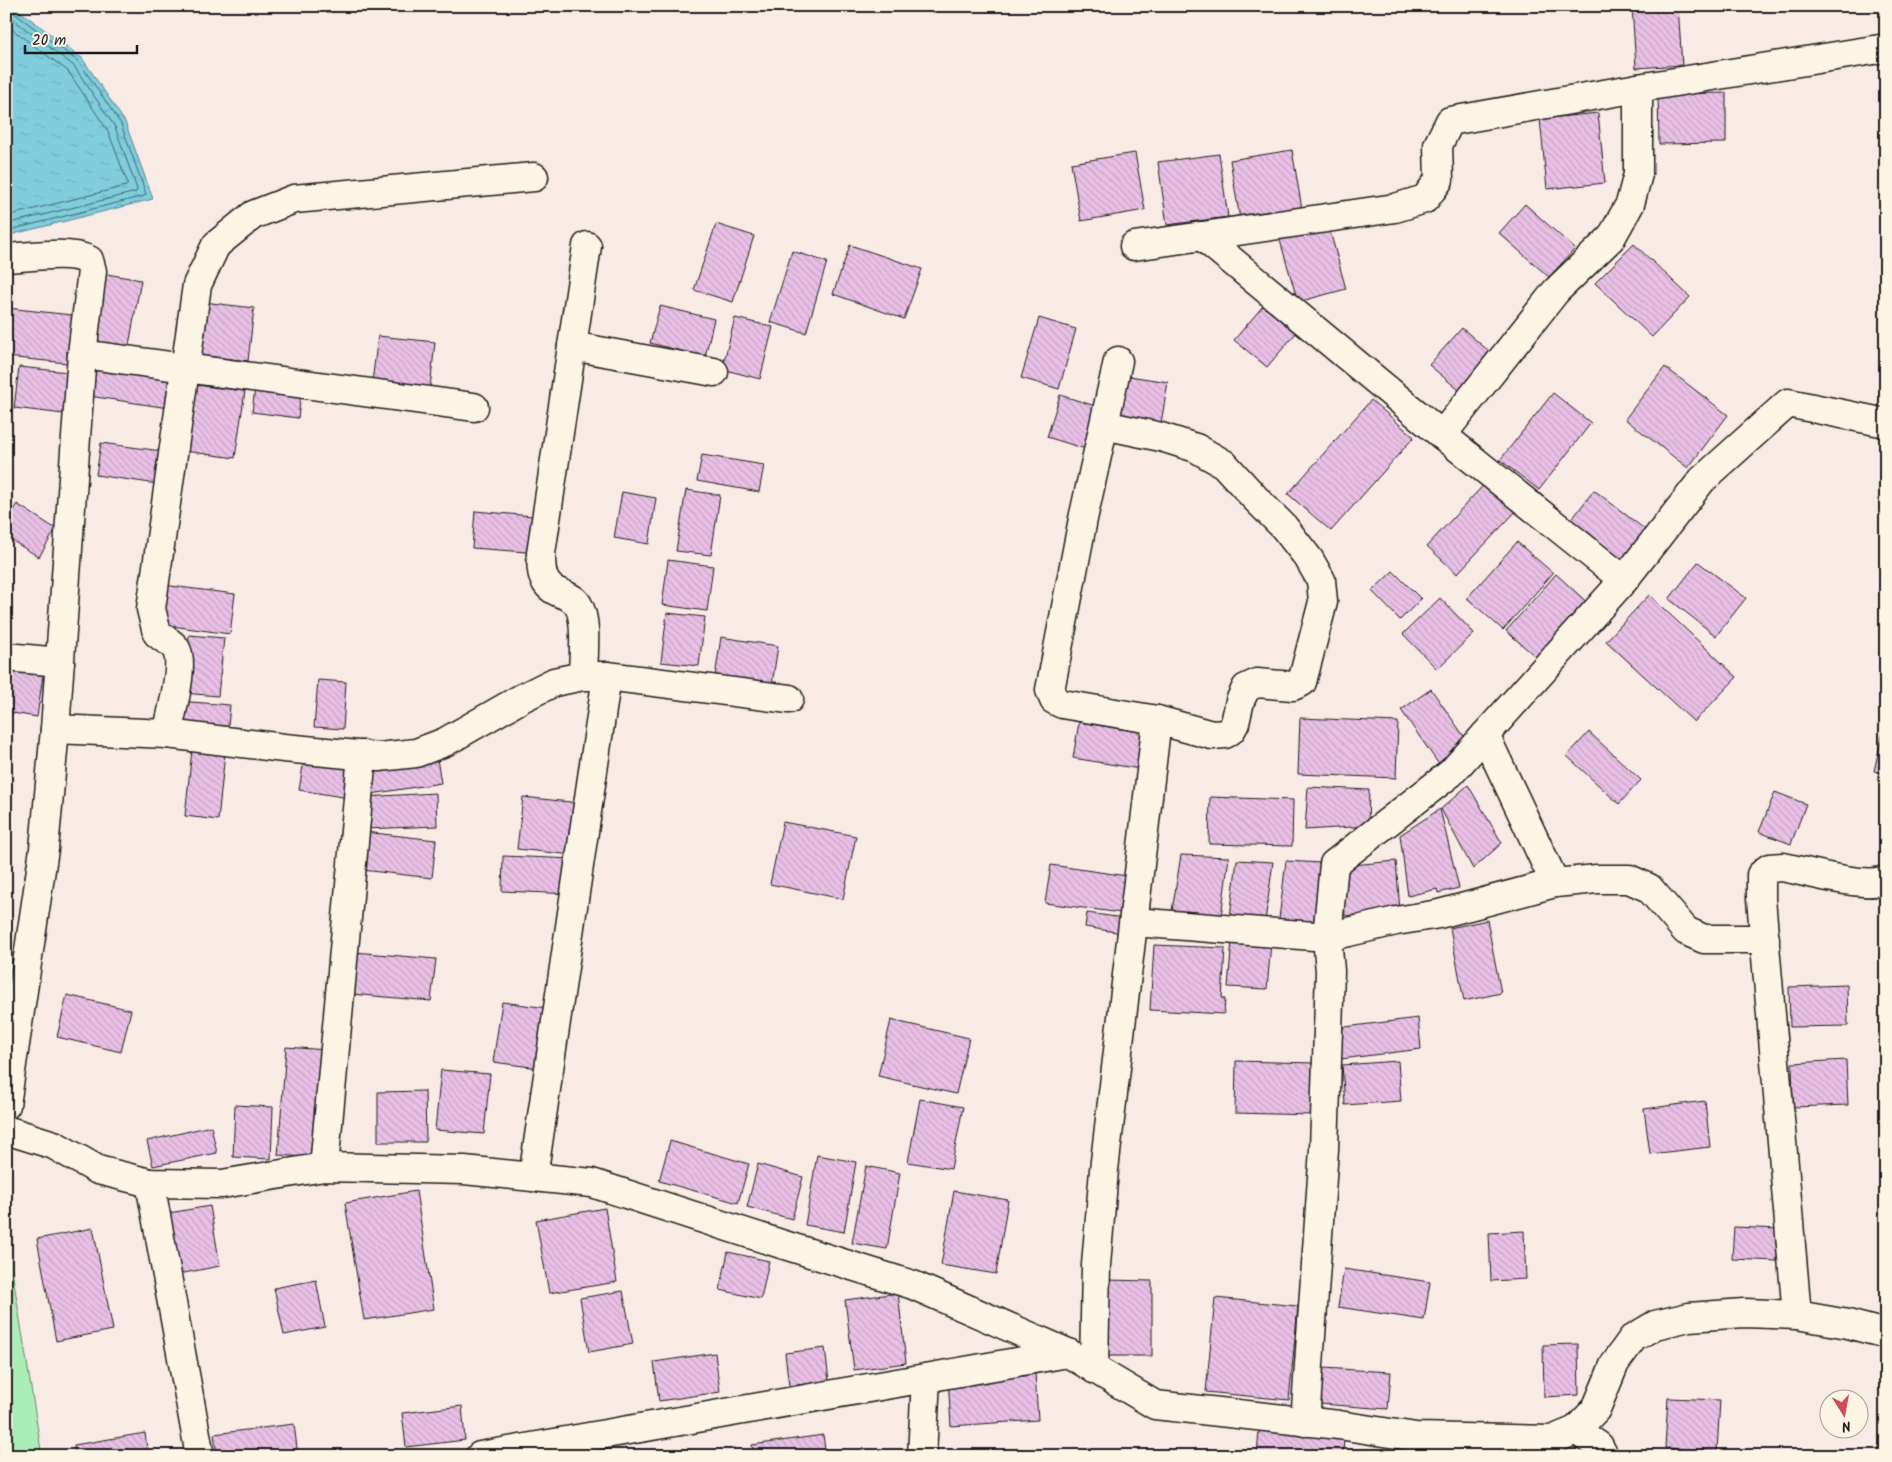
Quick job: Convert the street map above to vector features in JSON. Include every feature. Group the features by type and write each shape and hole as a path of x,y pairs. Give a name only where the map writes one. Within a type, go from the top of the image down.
{"street":[{"path":"1134,246 1395,208 1425,199 1439,180 1438,146 1450,121 1638,88 1886,48"},
{"path":"1442,435 1556,291 1611,238 1630,204 1638,174 1638,88"},
{"path":"168,734 178,678 179,658 177,650 172,644 157,633 152,609 196,285 216,245 253,216 294,199 534,177"},
{"path":"1202,236 1442,435 1624,580"},
{"path":"533,1177 595,676 581,612 576,601 548,586 543,578 541,553 587,246"},
{"path":"6,258 63,255 81,257 89,260 92,271 82,354 55,729 44,849 6,1105"},
{"path":"572,346 714,372"},
{"path":"82,354 474,407"},
{"path":"1104,425 1161,437 1196,448 1224,464 1254,498 1284,527 1309,559 1321,580 1323,602 1302,682 1293,686 1258,683 1246,688 1240,701 1235,723 1231,730 1225,734 1212,735 1157,720 1062,704 1054,700 1050,690 1083,519 1118,361"},
{"path":"1305,1422 1324,1149 1330,971 1327,937 1334,864 1451,773 1624,580 1702,480 1788,403 1886,423"},
{"path":"6,657 60,662"},
{"path":"55,729 168,734 379,757 416,752 445,742 554,682 595,676 789,699"},
{"path":"1094,1369 1096,1265 1103,1179 1157,720"},
{"path":"1485,735 1556,883"},
{"path":"324,1167 362,756"},
{"path":"1797,1315 1761,875 1769,868 1783,867 1862,883 1881,882 1886,879"},
{"path":"1134,922 1327,937 1396,921 1439,914 1556,883 1597,879 1629,879 1649,888 1686,930 1704,939 1765,939"},
{"path":"6,1130 54,1146 98,1170 150,1183 222,1184 324,1167 464,1170 592,1183 913,1285 1068,1354 1155,1405 1305,1422 1415,1446 1552,1440 1576,1430 1596,1409 1615,1363 1633,1338 1655,1325 1689,1317 1744,1313 1797,1315 1848,1324 1886,1334"},
{"path":"150,1183 200,1456"},
{"path":"480,1456 1068,1354"},
{"path":"922,1456 926,1378"},
{"path":"1576,1430 1599,1446 1604,1456"}],"green space":[{"path":"6,1233 42,1456 6,1456"}],"water":[{"path":"6,6 13,6 82,58 125,122 153,199 6,236"}],"building":[{"path":"1632,6 1678,6 1682,65 1636,68"},
{"path":"1726,93 1726,143 1659,144 1658,94"},
{"path":"1598,113 1605,183 1547,189 1540,119"},
{"path":"1292,150 1302,209 1240,219 1230,160"},
{"path":"1135,153 1145,210 1081,221 1071,163"},
{"path":"1219,154 1228,217 1167,225 1158,162"},
{"path":"1525,204 1575,249 1549,277 1499,233"},
{"path":"716,224 754,236 733,302 694,290"},
{"path":"1328,224 1346,289 1298,302 1279,237"},
{"path":"1634,244 1690,297 1652,337 1595,283"},
{"path":"850,245 922,269 904,319 833,294"},
{"path":"792,251 827,262 806,333 770,322"},
{"path":"101,273 141,280 127,356 88,350"},
{"path":"203,302 254,308 248,361 198,355"},
{"path":"660,306 714,319 705,357 650,343"},
{"path":"1263,306 1296,333 1267,367 1234,340"},
{"path":"7,308 81,316 77,364 6,357"},
{"path":"735,318 773,327 760,379 722,369"},
{"path":"1039,318 1076,329 1059,389 1021,378"},
{"path":"1462,328 1491,353 1459,390 1429,365"},
{"path":"378,336 435,342 430,388 372,382"},
{"path":"95,360 180,373 175,409 89,396"},
{"path":"19,367 78,373 72,415 14,408"},
{"path":"1665,367 1728,415 1688,468 1625,419"},
{"path":"1123,375 1168,382 1161,423 1116,416"},
{"path":"256,380 302,385 298,418 252,412"},
{"path":"187,384 245,391 235,458 177,450"},
{"path":"1553,393 1591,423 1539,490 1500,460"},
{"path":"1060,395 1102,408 1089,450 1047,437"},
{"path":"1371,400 1414,437 1331,531 1288,494"},
{"path":"101,443 169,452 164,485 96,475"},
{"path":"702,455 764,465 759,492 697,481"},
{"path":"1489,479 1520,507 1457,574 1427,546"},
{"path":"686,490 720,495 711,555 676,551"},
{"path":"1594,490 1647,531 1623,562 1570,522"},
{"path":"622,492 656,498 649,544 614,538"},
{"path":"17,504 56,529 39,557 6,537 6,522"},
{"path":"475,511 544,517 540,553 472,548"},
{"path":"1517,542 1553,573 1503,630 1467,598"},
{"path":"668,560 713,566 707,611 662,605"},
{"path":"1698,562 1746,598 1716,636 1669,599"},
{"path":"1393,571 1421,599 1400,620 1372,591"},
{"path":"1556,574 1591,606 1542,662 1506,631"},
{"path":"163,585 235,594 230,634 157,624"},
{"path":"1649,595 1737,677 1694,722 1606,641"},
{"path":"1440,598 1474,633 1437,669 1403,634"},
{"path":"667,613 705,617 699,666 661,662"},
{"path":"189,635 224,638 218,696 183,693"},
{"path":"721,637 778,646 772,685 715,677"},
{"path":"6,670 43,675 37,717 6,712"},
{"path":"318,680 346,682 343,729 314,727"},
{"path":"1431,689 1468,742 1438,763 1401,710"},
{"path":"178,701 230,705 227,737 176,733"},
{"path":"1300,718 1398,722 1396,778 1298,774"},
{"path":"1079,722 1152,734 1146,770 1073,758"},
{"path":"1589,732 1641,780 1619,804 1567,756"},
{"path":"1883,732 1886,733 1886,774 1874,771"},
{"path":"192,750 225,753 218,820 185,816"},
{"path":"436,753 441,783 371,794 366,765"},
{"path":"305,754 355,762 349,798 299,790"},
{"path":"1468,785 1502,843 1473,869 1441,809"},
{"path":"1308,787 1369,790 1368,826 1305,830"},
{"path":"1775,792 1806,804 1791,844 1759,832"},
{"path":"436,793 437,826 365,829 363,797"},
{"path":"523,797 579,803 573,855 517,849"},
{"path":"1210,797 1293,800 1292,846 1209,844"},
{"path":"1440,809 1459,888 1438,893 1437,889 1408,896 1400,835"},
{"path":"783,822 856,836 843,899 770,884"},
{"path":"365,832 436,840 432,878 362,870"},
{"path":"1181,855 1229,857 1220,924 1171,917"},
{"path":"503,856 574,859 572,894 502,891"},
{"path":"1237,860 1273,862 1264,929 1229,925"},
{"path":"1286,861 1321,863 1313,930 1278,927"},
{"path":"1396,861 1400,911 1345,916 1341,866"},
{"path":"1051,865 1127,876 1122,913 1045,903"},
{"path":"1087,913 1124,918 1122,933 1085,927"},
{"path":"1487,920 1501,993 1464,1001 1450,928"},
{"path":"1232,940 1271,943 1267,989 1228,987"},
{"path":"1154,945 1225,948 1222,999 1225,999 1224,1014 1150,1010"},
{"path":"354,952 436,959 431,1001 351,994"},
{"path":"1847,985 1848,1026 1790,1027 1789,987"},
{"path":"67,995 131,1010 121,1052 57,1037"},
{"path":"502,1002 555,1009 546,1069 493,1062"},
{"path":"1418,1018 1421,1049 1341,1059 1337,1028"},
{"path":"891,1020 969,1038 956,1094 878,1076"},
{"path":"286,1047 327,1050 319,1158 278,1155"},
{"path":"1846,1060 1848,1105 1793,1107 1792,1063"},
{"path":"1236,1061 1314,1063 1313,1115 1235,1113"},
{"path":"1398,1061 1401,1101 1345,1105 1342,1065"},
{"path":"441,1070 490,1074 484,1134 435,1130"},
{"path":"425,1091 426,1142 378,1142 378,1092"},
{"path":"920,1099 963,1107 951,1169 908,1162"},
{"path":"1705,1101 1710,1147 1650,1154 1644,1109"},
{"path":"235,1105 273,1107 271,1159 233,1157"},
{"path":"211,1126 217,1153 153,1166 147,1141"},
{"path":"670,1141 749,1164 738,1203 659,1181"},
{"path":"817,1155 856,1162 844,1232 805,1225"},
{"path":"758,1164 803,1177 792,1219 747,1207"},
{"path":"866,1166 900,1173 887,1249 852,1243"},
{"path":"416,1191 434,1309 364,1320 345,1203"},
{"path":"954,1191 1008,1200 996,1274 941,1265"},
{"path":"210,1206 220,1266 179,1274 169,1213"},
{"path":"605,1208 617,1282 549,1293 536,1220"},
{"path":"1734,1227 1779,1229 1777,1261 1732,1259"},
{"path":"93,1228 113,1330 56,1341 37,1239"},
{"path":"1524,1231 1526,1279 1491,1281 1489,1233"},
{"path":"728,1252 769,1261 761,1299 720,1290"},
{"path":"1344,1269 1430,1282 1424,1320 1338,1307"},
{"path":"316,1280 325,1327 284,1335 274,1288"},
{"path":"1104,1280 1152,1281 1152,1356 1104,1356"},
{"path":"623,1291 633,1344 589,1352 580,1298"},
{"path":"898,1293 906,1363 854,1370 845,1300"},
{"path":"1215,1298 1298,1306 1289,1400 1206,1392"},
{"path":"1578,1344 1579,1395 1544,1397 1543,1345"},
{"path":"825,1348 829,1381 789,1386 785,1353"},
{"path":"715,1353 720,1392 659,1401 654,1362"},
{"path":"1323,1368 1391,1372 1388,1409 1320,1404"},
{"path":"1035,1372 1038,1420 951,1426 948,1378"},
{"path":"1668,1398 1720,1400 1717,1451 1665,1448"},
{"path":"462,1406 465,1440 406,1447 402,1413"},
{"path":"294,1424 298,1456 217,1456 214,1434"},
{"path":"1259,1430 1344,1437 1343,1456 1257,1456"},
{"path":"145,1433 148,1456 75,1456 74,1445"},
{"path":"823,1435 826,1456 754,1456 752,1445"}]}
